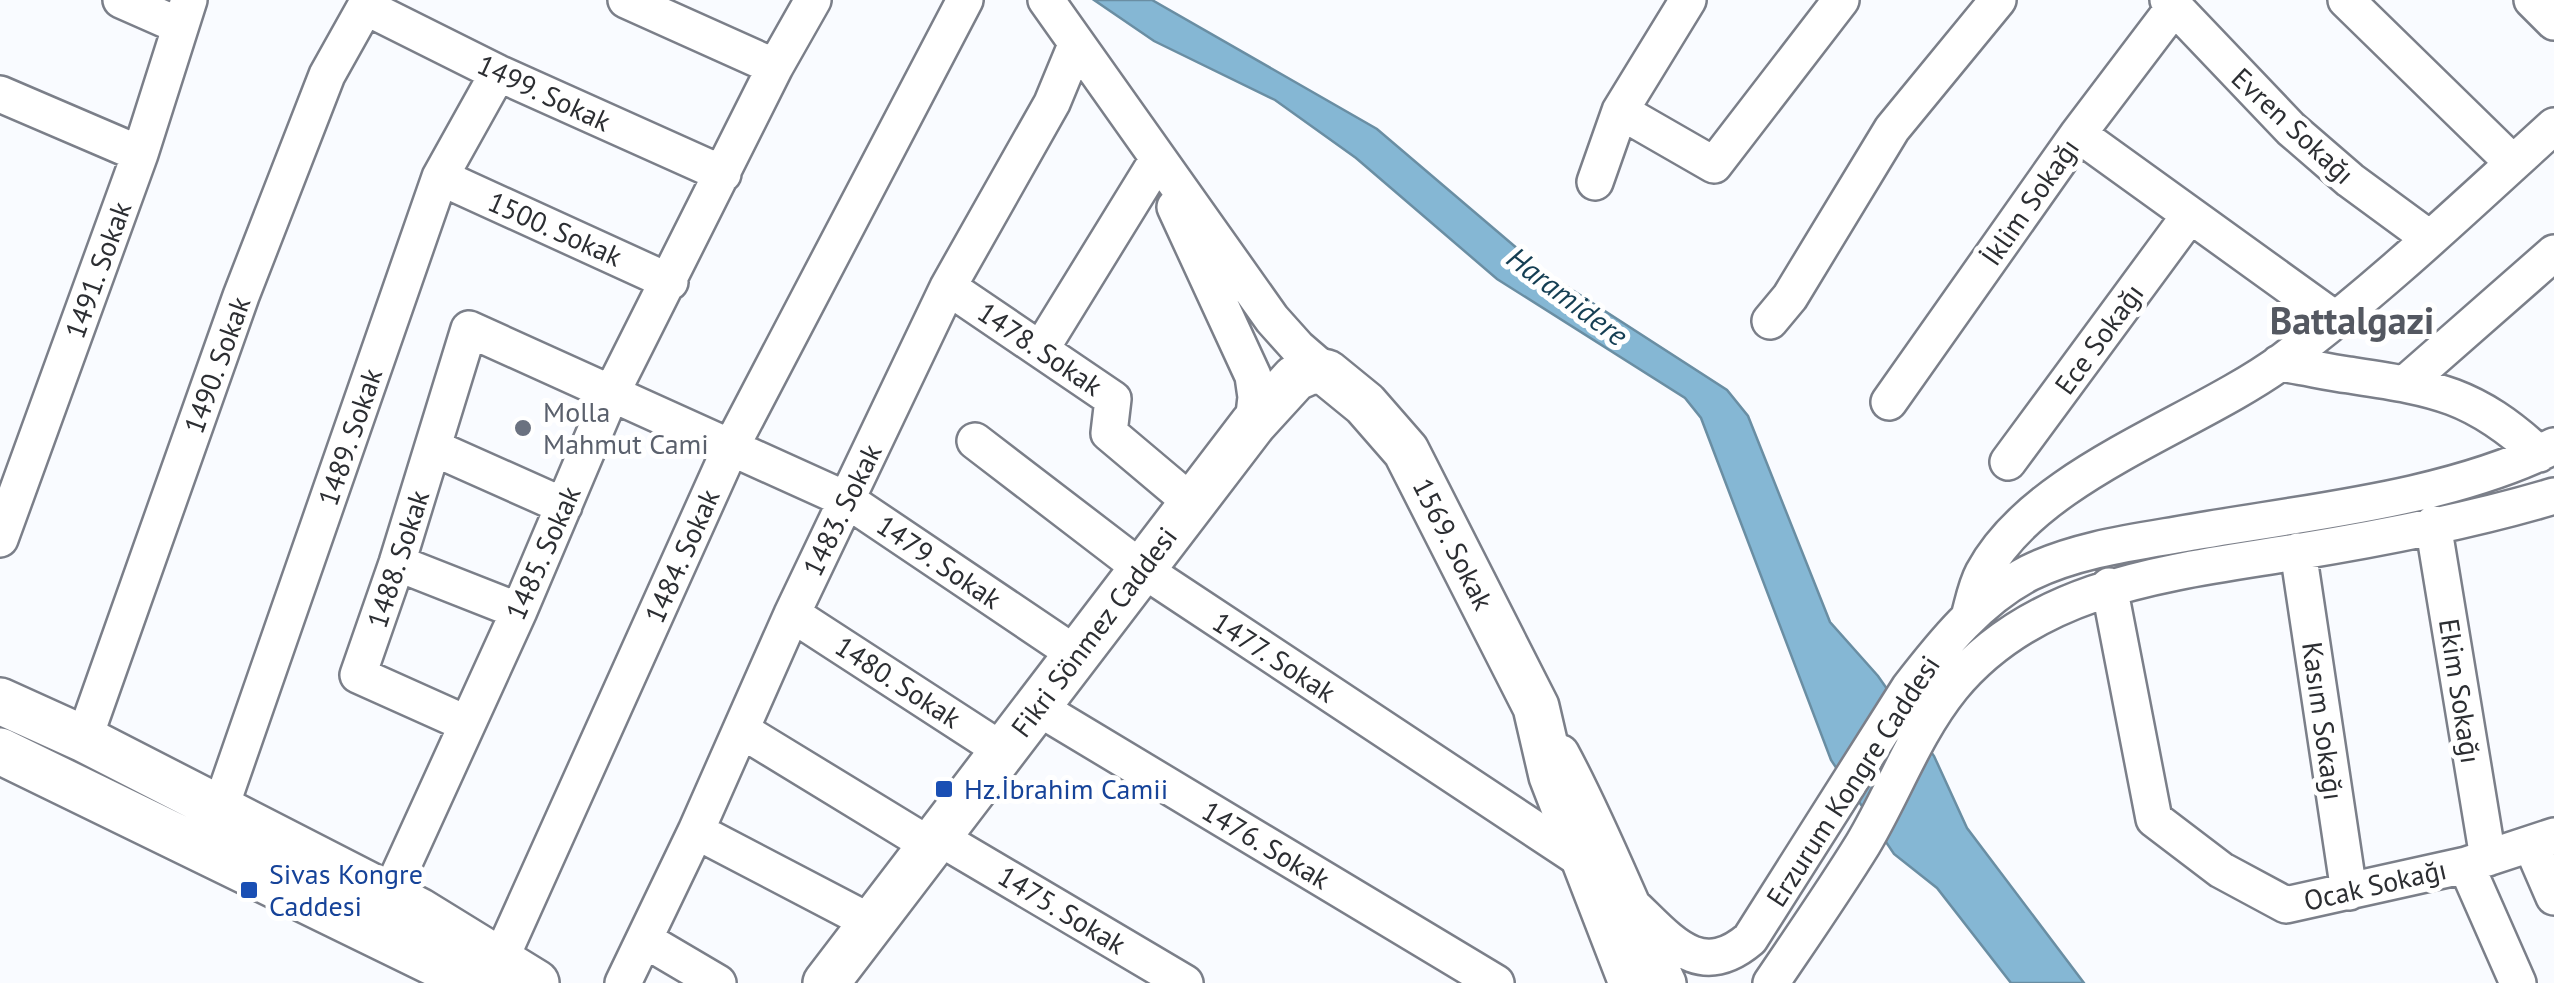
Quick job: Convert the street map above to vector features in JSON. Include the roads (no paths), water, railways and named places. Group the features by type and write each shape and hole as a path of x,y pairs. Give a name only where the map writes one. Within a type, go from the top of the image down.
{"main road":[{"name":"Fikri Sönmez Caddesi","path":"833,981 872,922 1253,424 1295,378 1313,370 1327,373"},
{"name":"1569. Sokak","path":"1327,373 1365,404 1406,451 1536,707"},
{"path":"0,701 84,739 388,896 504,975"},
{"path":"1536,707 1552,776 1632,983"},
{"path":"0,751 504,975"}],"street":[{"path":"121,0 184,13"},
{"path":"626,0 775,67"},
{"name":"1485. Sokak","path":"388,896 518,611 611,394 775,67 813,0"},
{"name":"1484. Sokak","path":"504,975 731,447 965,0"},
{"name":"1569. Sokak","path":"1046,0 1272,319 1327,373"},
{"path":"1595,182 1620,111 1688,0"},
{"path":"1620,111 1714,165 1842,0"},
{"path":"1770,321 1790,297 1892,129 1998,0"},
{"path":"2346,0 2512,163"},
{"path":"2532,0 2554,22"},
{"name":"İklim Sokağı","path":"1889,402 2171,3"},
{"name":"Evren Sokağı","path":"2171,3 2291,129 2350,180 2429,238"},
{"name":"1499. Sokak","path":"368,4 498,74 723,174"},
{"name":"1490. Sokak","path":"84,739 248,278 327,75 368,4"},
{"name":"1491. Sokak","path":"0,539 140,154 184,13"},
{"name":"1483. Sokak","path":"623,983 696,831 792,614 948,288 1052,103 1076,44"},
{"name":"1489. Sokak","path":"220,809 440,177 498,74"},
{"path":"0,94 140,154"},
{"path":"1969,617 1982,574 2046,501 2279,364 2336,320 2554,126"},
{"path":"2078,134 2336,320"},
{"path":"1041,350 1158,159"},
{"name":"1569. Sokak","path":"1158,159 1182,229 1253,376 1253,424"},
{"name":"1500. Sokak","path":"440,177 670,282"},
{"name":"Ece Sokağı","path":"2008,462 2190,215"},
{"path":"2407,382 2554,253"},
{"name":"1478. Sokak","path":"948,288 1113,399 1109,433 1192,503"},
{"name":"1479. Sokak","path":"469,329 847,500 1077,654"},
{"name":"1488. Sokak","path":"466,723 358,675 434,448 469,329"},
{"path":"2279,364 2440,390 2480,407 2546,450"},
{"name":"1477. Sokak","path":"976,441 1142,570 1582,861"},
{"path":"434,448 564,506"},
{"name":"Erzurum Kongre Caddesi","path":"1629,902 1686,953 1708,960 1732,955 1750,940 1909,688 1969,617 2032,572 2129,543 2405,494 2468,479 2546,450"},
{"name":"Erzurum Kongre Caddesi","path":"1772,983 1864,843 1926,725 1952,688 1974,663 2031,622 2109,586 2175,570 2298,552 2554,496"},
{"name":"Ekim Sokağı","path":"2433,524 2477,861 2518,983"},
{"name":"Kasım Sokağı","path":"2298,552 2349,892"},
{"path":"397,563 518,611"},
{"name":"Ocak Sokağı","path":"2109,586 2154,819 2221,870 2286,905 2477,861 2543,840"},
{"name":"1480. Sokak","path":"792,614 1004,751"},
{"name":"1476. Sokak","path":"1037,707 1496,983"},
{"name":"1569. Sokak","path":"1536,707 1589,806 1668,983"},
{"name":"1475. Sokak","path":"741,730 1185,983"},
{"path":"696,831 872,922"},
{"path":"2543,840 2554,897"},
{"path":"645,940 718,983"}],"water":[{"name":"Haramidere","path":"1094,0 1152,0 1377,129 1546,273 1727,390 1748,416 1830,622 1878,676 1934,756 1967,828 2084,983 2011,983 1937,888 1894,854 1831,760 1701,418 1685,398 1497,279 1356,158 1275,100 1154,41"}],"place":[{"name":"Molla Mahmut Cami","path":"523,428"},
{"name":"Hz.İbrahim Camii","path":"944,789"},
{"name":"Sivas Kongre Caddesi","path":"249,890"}],"district":[{"name":"Battalgazi","path":"2352,321"}]}
